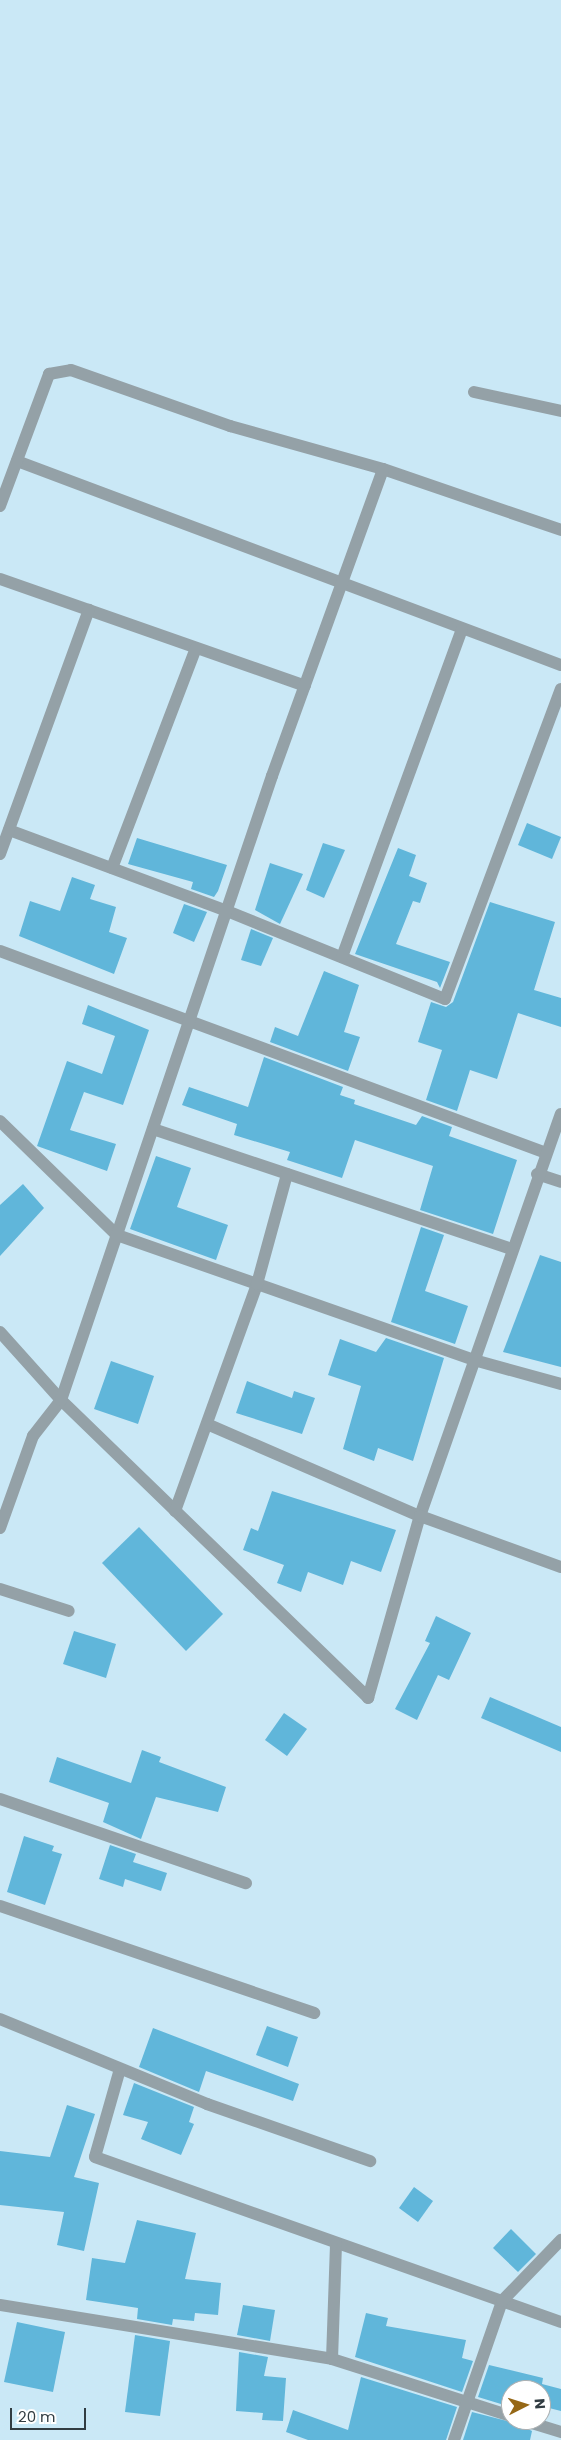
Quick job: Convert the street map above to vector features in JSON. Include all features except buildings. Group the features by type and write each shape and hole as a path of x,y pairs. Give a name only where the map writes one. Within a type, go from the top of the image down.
{"street":[{"path":"0,506 49,374 70,370 230,426 383,469 561,530"},
{"path":"474,392 561,411"},
{"path":"17,461 561,665"},
{"path":"0,1528 33,1436 60,1400 226,911 383,469"},
{"path":"0,579 305,686"},
{"path":"0,854 89,610"},
{"path":"342,957 462,629"},
{"path":"112,868 196,648"},
{"path":"9,830 226,911 445,999 561,689"},
{"path":"0,951 546,1153"},
{"path":"0,1332 60,1400 368,1698 420,1516 537,1174 561,1114"},
{"path":"0,1121 117,1235 474,1360 561,1384"},
{"path":"153,1129 511,1249"},
{"path":"175,1511 257,1284 287,1174"},
{"path":"537,1174 561,1182"},
{"path":"207,1424 420,1516 561,1567"},
{"path":"0,1589 69,1611"},
{"path":"0,1799 246,1883"},
{"path":"0,1906 314,2013"},
{"path":"0,2020 120,2069 370,2161"},
{"path":"120,2069 95,2158 561,2322"},
{"path":"454,2440 502,2302 561,2240"},
{"path":"332,2359 336,2244"},
{"path":"0,2305 332,2359 501,2413"}]}
